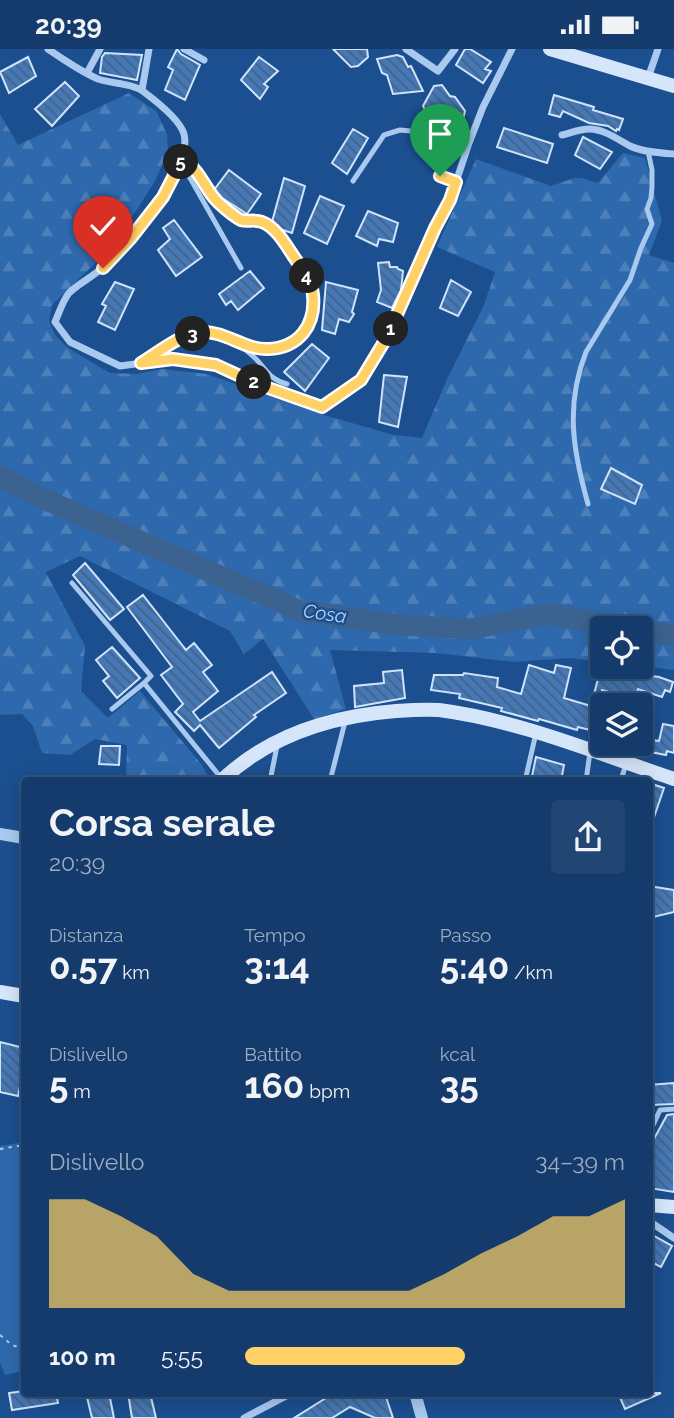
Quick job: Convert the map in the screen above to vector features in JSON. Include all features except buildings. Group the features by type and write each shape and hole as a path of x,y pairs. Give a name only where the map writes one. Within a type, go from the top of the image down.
{"main road":[{"path":"550,49 674,86"},
{"path":"225,777 237,766 277,741 320,723 382,712 437,710 483,719 590,750"},
{"path":"607,756 674,779"},
{"path":"0,992 21,996"},
{"path":"653,1205 674,1207"}],"street":[{"path":"48,49 71,65 100,79 142,90 182,127 186,144 181,162 163,197 131,238 103,268 68,294 55,321 71,342 120,366 173,359 216,365 257,384 322,407 361,380 387,337 450,200 483,107 512,49"},
{"path":"87,73 100,49"},
{"path":"142,90 149,49"},
{"path":"184,49 204,60"},
{"path":"407,49 438,71 455,49"},
{"path":"648,78 658,49"},
{"path":"562,135 594,129 630,146 674,154"},
{"path":"0,834 21,838"},
{"path":"653,1224 674,1238"},
{"path":"244,1418 284,1397"},
{"path":"418,1397 422,1418"}],"lane":[{"path":"353,181 384,135 400,130 411,131 422,140 436,163 440,176 456,182"},
{"path":"587,504 577,465 572,414 576,385 586,352 630,280 652,224 647,209 651,198 652,178 648,151"},
{"path":"181,162 241,268"},
{"path":"141,363 185,336 199,332 214,333 252,347 268,349 286,345 299,339 308,328 312,311 313,294 308,278 278,235 265,223 256,220 242,221 216,202 192,166 181,162"},
{"path":"233,340 277,381 287,384"},
{"path":"72,583 151,676 112,709"},
{"path":"144,683 220,777"},
{"path":"331,777 346,719"},
{"path":"526,777 536,733"},
{"path":"271,777 277,741"},
{"path":"587,777 590,750"},
{"path":"622,777 626,763"},
{"path":"653,1125 660,1110 674,1109"}],"path":[{"path":"0,1149 21,1146"},
{"path":"0,1335 12,1345 21,1348"}],"green space":[{"path":"129,93 156,111 167,134 168,151 155,181 115,244 52,305 49,321 55,335 68,348 110,373 137,374 162,369 207,374 324,415 394,435 422,438 448,377 484,305 495,272 437,247 476,159 551,186 574,178 598,183 623,153 645,158 662,221 649,255 674,263 674,670 653,667 653,616 590,616 590,660 570,658 514,662 436,653 330,650 346,709 314,719 263,639 244,654 230,631 80,556 46,572 85,646 81,691 108,718 140,691 202,765 208,777 126,777 127,745 95,739 70,755 42,753 33,726 22,714 0,715 0,114 18,145"},
{"path":"21,1142 21,1372 5,1375 0,1363 0,1146"}],"waterway":[{"name":"Cosa","path":"0,476 35,495 300,611 401,625 470,629 547,614 590,621"},
{"name":"Cosa","path":"653,632 674,636"}],"route":[{"path":"103,268 163,197 181,162 192,166 216,202 242,221 256,220 265,223 288,248 308,278 313,294 308,328 299,339 268,349 252,347 214,333 199,332 185,336 141,363 173,359 216,365 257,384 322,407 361,380 387,337 456,182 440,176"}]}
